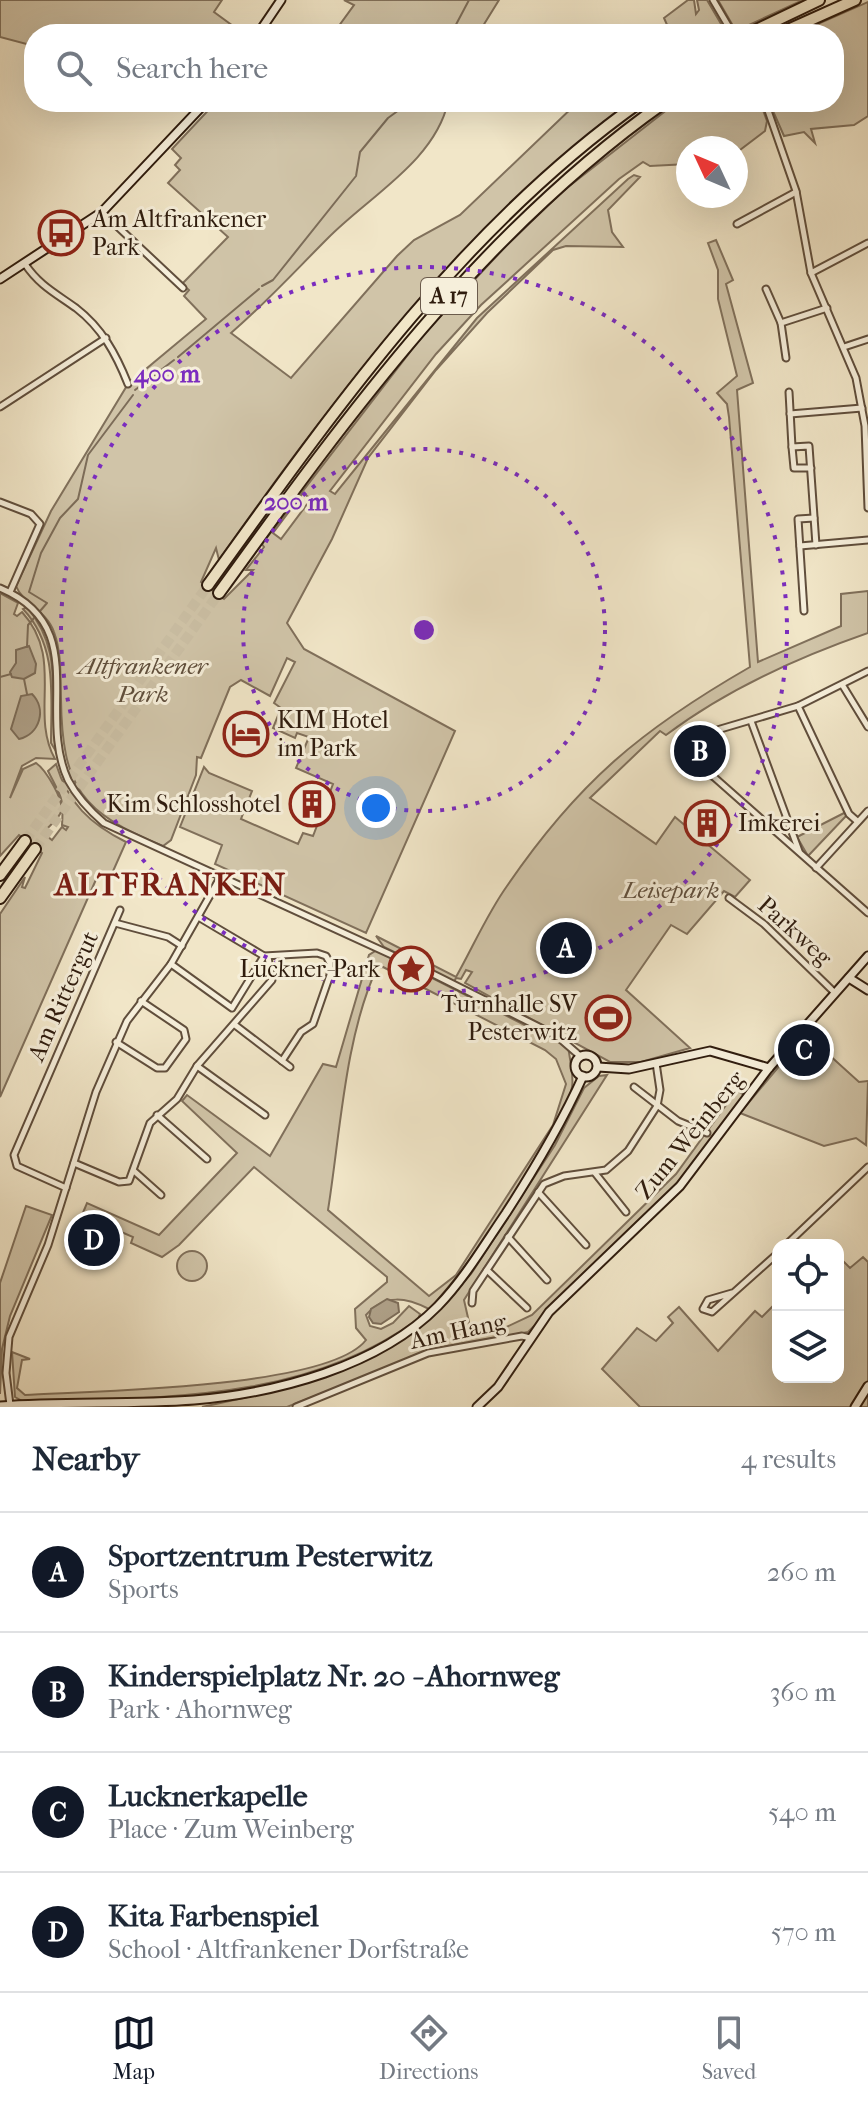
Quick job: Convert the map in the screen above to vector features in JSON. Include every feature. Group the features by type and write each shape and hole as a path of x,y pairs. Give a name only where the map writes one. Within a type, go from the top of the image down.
{"highway":[{"path":"770,24 819,0"},
{"path":"801,24 855,0"},
{"name":"A 17","path":"208,585 340,406 448,276 547,177 628,112"},
{"name":"A 17","path":"219,593 355,408 458,286 556,188 652,112"},
{"path":"0,875 25,841"},
{"path":"0,898 35,849"}],"street":[{"path":"265,24 281,0"},
{"path":"713,0 727,24"},
{"path":"0,279 102,212 197,112"},
{"path":"768,112 796,191 811,273 856,378 866,426 868,508"},
{"path":"737,224 796,191"},
{"path":"102,212 183,288"},
{"path":"811,273 868,243"},
{"path":"25,264 47,291 76,308 106,338 128,384"},
{"path":"766,289 781,323 786,358"},
{"path":"781,323 827,308"},
{"path":"0,407 106,338"},
{"path":"844,347 868,339"},
{"path":"789,392 794,468 811,468"},
{"path":"790,414 862,408"},
{"path":"792,447 809,446 816,545"},
{"path":"0,502 31,514 40,524 10,592"},
{"path":"804,611 798,519 814,518"},
{"path":"800,546 868,540"},
{"path":"0,588 39,614 51,637 57,671 60,752 68,779 84,804 117,831 375,946 546,1030 567,1042 580,1056 594,1057 598,1067"},
{"path":"712,776 707,733 798,706 868,671"},
{"path":"843,686 868,727"},
{"path":"798,706 849,814 857,821"},
{"path":"751,721 799,852"},
{"path":"683,745 712,776 868,913"},
{"path":"816,868 868,811"},
{"path":"10,1405 6,1373 9,1337 48,1245 116,1042 141,1001 171,964 200,918 221,876"},
{"name":"Parkweg","path":"729,898 764,924 836,993"},
{"name":"Am Rittergut","path":"66,1188 17,1166 14,1155 120,910"},
{"path":"200,918 266,956 317,953 326,956 330,963 330,975 313,1024 301,1032 282,1061"},
{"name":"Am Rittergut","path":"115,923 168,937 182,946"},
{"path":"171,964 232,1008 266,956"},
{"path":"74,1163 119,1182 129,1181 150,1123 177,1099 197,1066 272,980 266,956"},
{"name":"Zum Weinberg","path":"477,1407 498,1387 549,1312 680,1186 769,1068 868,956"},
{"path":"849,978 868,990"},
{"path":"116,1042 157,1068 165,1068 186,1039 184,1030 141,1001"},
{"path":"235,1025 290,1067"},
{"path":"598,1067 629,1069 710,1051 769,1068"},
{"path":"580,1056 576,1069 583,1076"},
{"path":"472,1303 473,1291 538,1192 554,1178 595,1173 618,1163 657,1106 660,1090 656,1063"},
{"path":"197,1066 265,1115"},
{"path":"583,1076 592,1075 598,1067"},
{"path":"0,1406 193,1404 272,1387 344,1365 381,1347 436,1308 460,1281 547,1150 583,1076"},
{"path":"634,1087 678,1121 707,1133"},
{"path":"157,1115 207,1159"},
{"path":"792,1239 868,1167"},
{"path":"134,1171 161,1195"},
{"path":"595,1173 626,1212"},
{"path":"538,1192 586,1245"},
{"path":"508,1237 547,1280"},
{"path":"732,1293 708,1300 703,1309 712,1312 772,1258"},
{"path":"487,1270 527,1308"},
{"name":"Am Hang","path":"296,1407 394,1365 456,1347 526,1335 530,1338"},
{"path":"855,1407 868,1386"}],"green space":[{"path":"0,0 222,0 214,12 230,24 24,24 24,43 0,37"},
{"path":"344,0 499,0 484,24 340,24 354,5"},
{"path":"688,0 694,0 696,14 699,10 697,0 707,0 721,24 667,24 664,18"},
{"path":"718,0 803,0 751,24 732,24"},
{"path":"868,2 868,116 854,125 811,129 815,143 804,132 784,136 773,112 844,112 844,24 818,24"},
{"name":"Altfrankener Park","path":"207,112 445,112 441,123 415,160 328,238 231,333 291,378 397,256 414,240 460,215 568,112 617,112 512,203 458,258 357,374 219,560 216,548 201,582 224,599 253,570 246,570 264,547 262,544 424,334 506,246 563,191 664,112 764,112 767,121 765,131 748,144 748,136 676,136 676,165 650,166 643,162 619,179 481,305 436,354 330,491 335,494 477,318 628,179 634,175 640,177 608,210 612,232 623,247 566,246 553,250 487,313 436,370 368,458 332,539 287,623 304,649 455,731 366,933 215,864 222,845 180,827 204,767 209,773 252,791 241,819 298,844 303,833 313,836 333,784 296,768 309,737 297,733 295,738 273,728 281,708 274,703 295,662 287,658 270,696 241,680 230,687 201,758 197,757 196,775 171,840 163,846 113,822 82,794 72,776 66,755 57,640 46,618 16,586 51,511 128,384 206,319 184,296 189,290 182,284 228,237 168,183 180,170 175,165 181,158 172,149","holes":["303,493 311,499 281,539 273,533"]},
{"name":"Leisepark","path":"716,240 733,280 726,284 753,383 737,390 758,662 841,626 841,594 868,591 868,633 763,676 713,703 666,735 660,731 590,798 656,844 675,817 750,880 735,897 724,891 687,934 671,925 626,990 690,1048 641,1062 610,1062 465,983 472,972 466,970 461,979 456,978 454,982 384,947 376,936 456,977 507,886 533,849 587,787 644,736 750,667 729,417 727,404 717,393 737,376 718,299 718,270 708,243"},
{"path":"0,593 18,603 14,614 17,616 22,612 35,630 42,648 45,723 55,759 36,758 22,766 10,798 23,769 36,763 54,787 61,809 59,816 43,833 52,840 62,827 66,830 68,827 62,825 61,797 48,771 56,764 67,790 82,811 126,842 110,878 98,875 0,1097 0,914 25,877 22,887 25,888 42,853 19,835 0,856"},
{"path":"27,607 47,642 51,660 57,753 51,743 51,690 47,655 34,623 23,609"},
{"path":"846,812 847,815 808,856 797,837"},
{"path":"377,950 568,1047 572,1087 551,1137 511,1202 445,1291 429,1309 404,1300 381,1303 366,1315 370,1326 381,1329 393,1323 409,1306 420,1314 418,1319 374,1346 327,1367 279,1381 178,1396 24,1402 15,1397 12,1352 30,1359 22,1360 17,1388 25,1395 151,1389 259,1378 306,1369 343,1356 366,1340 356,1328 355,1309 387,1282 387,1277 254,1167 179,1245 162,1257 131,1243 133,1237 82,1215 87,1203 159,1235 237,1153 182,1101 187,1095 270,1156 323,1064 336,1067 369,955","holes":["383,967 545,1050 556,1059 566,1084 553,1125 456,1275 429,1296 328,1210 351,1055 366,995 377,968"]},
{"path":"806,1034 859,1082 868,1081 866,1145 856,1138 824,1146 740,1113"},
{"path":"607,1075 464,1300 471,1331 476,1334 500,1330 532,1315 676,1174 737,1090 745,1096 678,1183 528,1332 430,1351 287,1407 202,1407 276,1391 345,1369 397,1343 429,1320 471,1274 555,1145 584,1088 599,1076"},
{"path":"26,1206 52,1215 10,1316 2,1349 0,1394 0,1283"},
{"path":"192,1251 198,1252 206,1260 206,1272 198,1280 192,1281 186,1280 178,1272 177,1266 178,1260 186,1252"},
{"path":"863,1257 868,1262 868,1407 640,1407 602,1369 637,1328 656,1341 673,1323 668,1317 679,1307 718,1351 755,1311 762,1317 772,1307 772,1383 844,1383 844,1262 850,1268"}],"shaded area":[{"path":"29,646 36,664 35,673 24,679 12,677 10,672 16,663 16,650"},
{"path":"32,694 39,707 39,720 32,732 19,739 11,729 21,696"},
{"path":"387,1299 398,1303 399,1312 381,1324 373,1323 369,1317 371,1309"}],"waterway":[{"path":"456,24 469,0"},
{"path":"262,286 273,280 356,176 360,152 396,112"},
{"path":"178,357 259,289"},
{"path":"135,390 174,360"},
{"path":"27,647 28,625 47,603 29,592 41,553 60,518 78,499 88,455 133,395"},
{"path":"0,677 11,674"},
{"path":"24,679 27,694"}],"tunnel":[{"path":"25,841 208,585"},
{"path":"35,849 219,593"}],"place":[{"name":"Am Altfrankener Park","path":"61,233"},
{"name":"KIM Hotel im Park","path":"246,734"},
{"name":"Kinderspielplatz Nr. 20 - Ahornweg","path":"700,751"},
{"name":"Kim Schlosshotel","path":"312,804"},
{"name":"Imkerei","path":"707,823"},
{"name":"Sportzentrum Pesterwitz","path":"566,948"},
{"name":"Luckner-Park","path":"411,969"},
{"name":"Turnhalle SV Pesterwitz","path":"608,1018"},
{"name":"Lucknerkapelle","path":"804,1050"},
{"name":"Kita Farbenspiel","path":"94,1240"}],"district":[{"name":"ALTFRANKEN","path":"171,884"}]}
